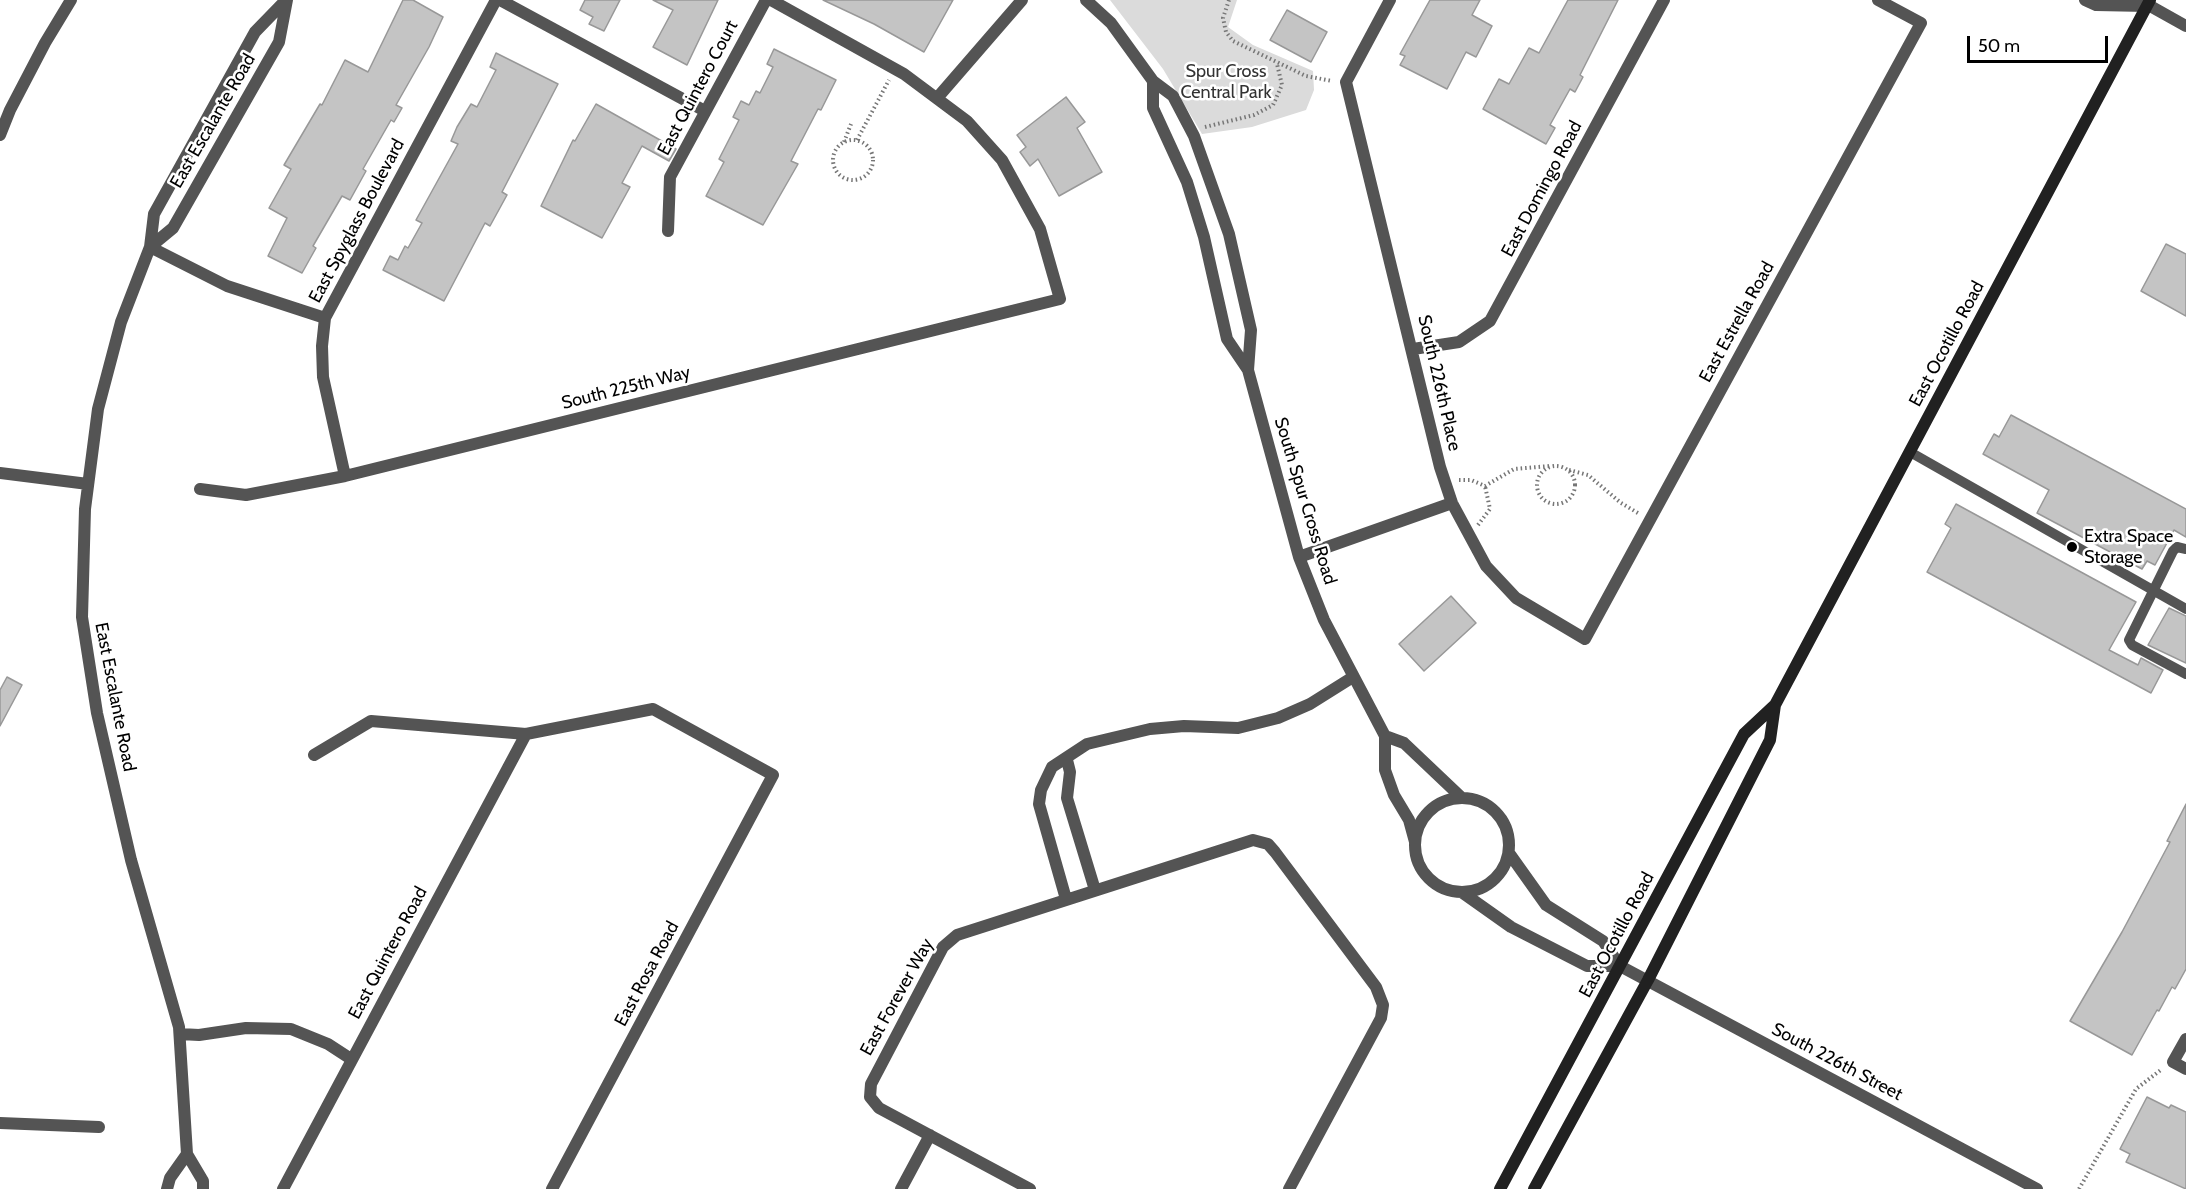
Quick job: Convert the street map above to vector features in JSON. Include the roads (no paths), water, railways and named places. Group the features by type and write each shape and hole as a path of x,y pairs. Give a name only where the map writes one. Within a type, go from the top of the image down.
{"main road":[{"name":"East Ocotillo Road","path":"1500,1189 1744,734 1775,705 2146,2"},
{"name":"East Ocotillo Road","path":"1534,1189 1648,980 1770,740 1775,705"}],"street":[{"path":"0,135 25,81 70,0"},
{"name":"East Escalante Road","path":"203,1189 203,1181 187,1154 180,1034 131,860 96,713 82,617 88,484 98,409 121,322 150,247 154,214 255,32 286,0"},
{"name":"East Escalante Road","path":"150,247 173,228 279,42 286,0"},
{"path":"498,0 705,111"},
{"name":"East Spyglass Boulevard","path":"345,476 323,377 322,346 325,318 498,0"},
{"name":"East Quintero Court","path":"668,231 670,177 766,0"},
{"path":"771,0 895,69 938,97 1022,0"},
{"name":"South Spur Cross Road","path":"1086,0 1111,23 1153,81 1173,96 1192,132 1229,234 1251,330 1248,370"},
{"name":"South 226th Place","path":"1390,0 1346,82 1452,503 1486,566 1516,598 1585,639"},
{"name":"East Domingo Road","path":"1413,349 1459,342 1490,321 1664,0"},
{"name":"East Estrella Road","path":"1585,639 1921,23 1878,0"},
{"path":"2085,0 2096,4 2146,2 2186,26"},
{"name":"South Spur Cross Road","path":"1153,81 1153,108 1187,182 1204,237 1227,339 1248,370 1299,557 1324,620 1385,736 1385,770 1394,795 1409,820 1416,855 1428,878 1438,886 1463,893 1511,927 1587,966 1620,966"},
{"name":"South 225th Way","path":"200,489 246,495 345,476 1060,299 1040,229 1002,160 967,121 938,97"},
{"path":"150,247 227,286 325,318"},
{"path":"0,473 88,484"},
{"path":"1299,557 1452,503"},
{"path":"1066,899 1039,804 1046,776 1059,762 1067,760 1073,752 1087,744 1150,729 1184,726 1238,728 1278,718 1310,704 1353,677"},
{"name":"East Rosa Road","path":"526,734 653,710 773,775 552,1189"},
{"path":"314,755 371,721 526,734"},
{"name":"East Quintero Road","path":"283,1189 526,734"},
{"path":"1385,736 1404,743 1462,798 1482,803 1498,815 1505,826 1509,853 1546,905 1603,941 1620,966"},
{"path":"1067,760 1070,772 1067,798 1095,890"},
{"path":"1415,842 1425,816 1436,806 1462,798"},
{"name":"East Forever Way","path":"930,1135 879,1108 870,1097 871,1084 947,941 957,935 1238,843 1261,840 1275,852 1376,987 1383,1005 1381,1018 1289,1189"},
{"path":"1463,893 1479,890 1493,881 1503,868 1509,853"},
{"name":"South 226th Street","path":"1620,966 2037,1189"},
{"path":"180,1034 199,1035 246,1028 291,1029 328,1044 351,1059"},
{"path":"2186,1039 2174,1062 2186,1069"},
{"path":"0,1123 99,1127"},
{"path":"901,1189 930,1135 1030,1189"},
{"path":"166,1189 170,1178 187,1154"}],"lane":[{"path":"1910,452 2186,609"},
{"path":"2186,549 2177,547 2173,551 2129,640 2132,645 2186,674"}],"place":[{"name":"Extra Space Storage","path":"2072,547"}],"park label":[{"name":"Spur Cross Central Park","path":"1226,82"}]}
